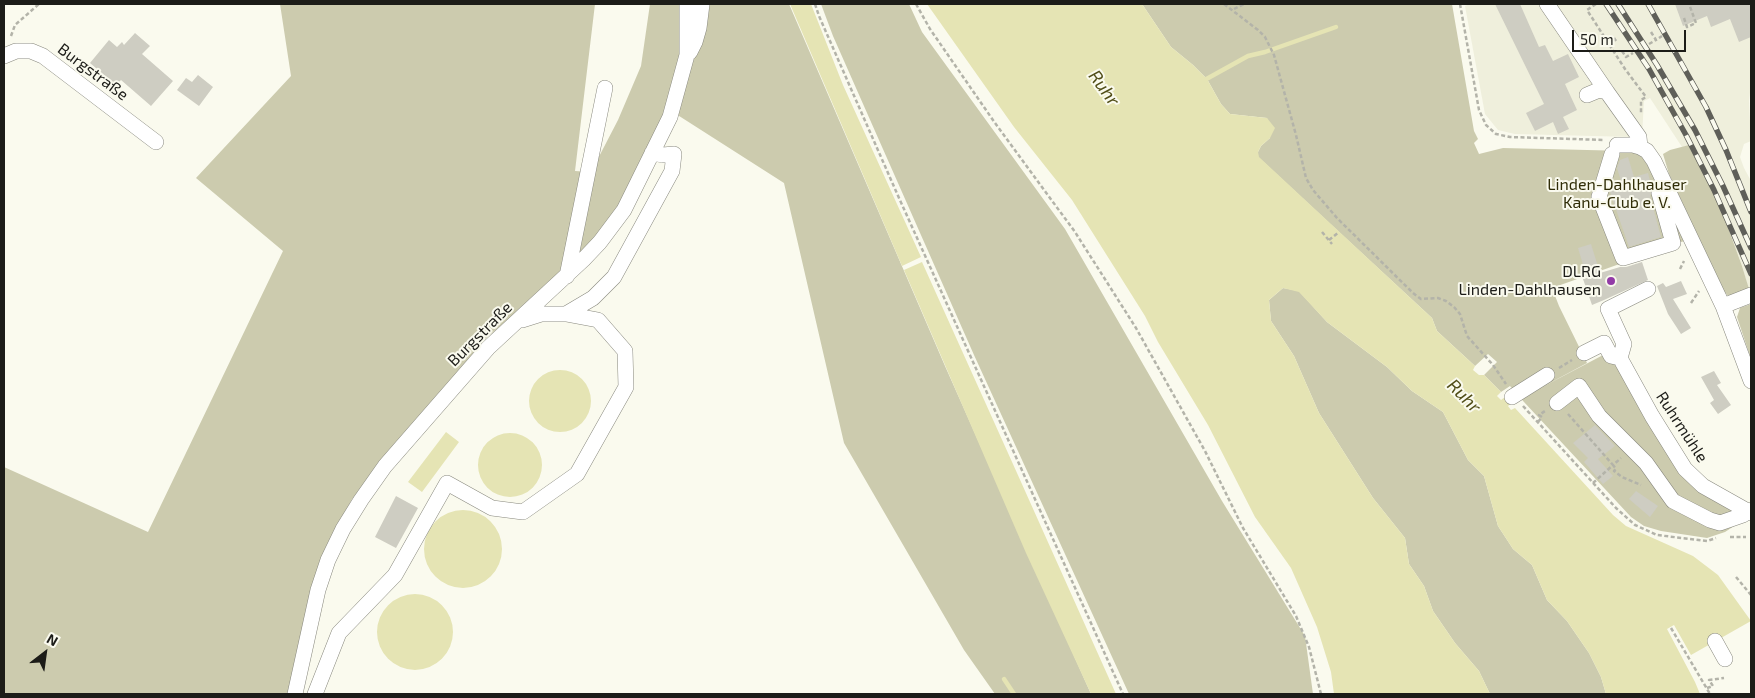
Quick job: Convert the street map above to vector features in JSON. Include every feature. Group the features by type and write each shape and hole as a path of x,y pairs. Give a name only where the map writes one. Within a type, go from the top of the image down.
{"street":[{"name":"Burgstraße","path":"295,694 318,590 328,560 343,529 361,500 385,466 488,348 589,254 612,227 633,193 670,118 687,56 686,4"},
{"path":"687,56 700,28 702,4"},
{"path":"1547,4 1654,161 1722,306 1751,381"},
{"name":"Burgstraße","path":"10,54 31,51 43,56 156,142"},
{"path":"566,276 605,88"},
{"path":"1587,95 1599,90 1607,92"},
{"path":"1640,142 1615,150 1600,197 1623,258 1673,243 1659,193"},
{"path":"566,314 593,298 614,277 672,171 674,154 652,153"},
{"path":"1584,353 1611,351 1624,344 1608,309 1648,289"},
{"path":"1722,306 1750,296"},
{"path":"316,694 339,633 395,575 447,483 492,508 523,512 577,474 626,387 625,351 598,320 566,314 541,314 518,321"},
{"name":"Ruhrmühle","path":"1611,351 1685,469 1703,486 1749,512"},
{"path":"1513,396 1547,375"},
{"path":"1557,402 1580,386 1599,416 1653,471 1673,501 1688,510 1720,523 1749,512"},
{"path":"1714,641 1725,659"}],"path":[{"path":"10,54 10,39 15,26 39,4"},
{"path":"815,4 899,198 1123,694"},
{"path":"916,4 936,37 995,123 1084,244 1136,328 1205,451 1243,528 1296,616 1309,647 1321,694"},
{"path":"1224,4 1234,10 1265,37 1274,55 1306,178 1313,190 1337,218 1413,294 1421,299 1438,298 1446,301 1460,314 1467,336 1500,373 1513,396 1551,434 1593,483 1635,525 1657,535 1707,541"},
{"path":"1234,10 1244,4"},
{"path":"1460,4 1479,110 1486,125 1496,134 1510,137 1609,140 1615,150"},
{"path":"1596,4 1586,11 1646,97 1641,100 1640,142"},
{"path":"1684,18 1687,26 1696,23 1689,4"},
{"path":"1652,32 1656,40"},
{"path":"1649,44 1662,36"},
{"path":"1622,51 1626,57"},
{"path":"1620,61 1633,53"},
{"path":"1322,232 1332,244"},
{"path":"1329,240 1339,232"},
{"path":"1691,303 1700,289"},
{"path":"1547,375 1584,353"},
{"path":"1557,402 1616,469 1614,470 1622,477 1641,485"},
{"path":"1538,422 1541,419"},
{"path":"1564,451 1567,448"},
{"path":"1593,483 1632,449"},
{"path":"1619,510 1622,507"},
{"path":"1729,536 1746,537"},
{"path":"1736,577 1751,595"},
{"path":"1672,628 1710,694"},
{"path":"1707,688 1713,686 1709,680 1724,678"}],"shaded area":[{"path":"1469,4 1751,4 1751,84 1749,101 1751,141 1744,144 1740,157 1751,181 1751,298 1742,266 1718,200 1689,146 1682,147 1650,98 1644,101 1642,136 1515,134 1498,130 1485,114 1465,6"}],"green space":[{"path":"280,4 595,4 575,171 591,172 618,120 641,66 650,4 789,4 945,366 1091,694 995,694 964,650 844,443 784,183 676,114 622,207 562,274 485,339 352,499 341,520 291,694 4,694 4,467 148,532 283,251 196,178 291,76"},
{"path":"821,4 909,4 922,32 1065,229 1222,501 1305,636 1313,694 1129,694 974,355 833,36"},
{"name":"Linden-Dahlhauser Kanu-Club e. V.","path":"1142,4 1452,4 1474,131 1478,139 1474,143 1479,154 1503,148 1629,151 1640,155 1652,166 1687,240 1552,288 1587,363 1533,392 1605,354 1620,360 1673,455 1748,517 1725,532 1707,538 1661,531 1644,526 1631,517 1510,386 1501,392 1484,375 1497,362 1488,354 1475,366 1437,331 1432,318 1258,157 1261,146 1270,138 1267,118 1230,114 1221,104 1207,79 1171,47"},
{"path":"1689,145 1718,200 1749,289 1729,297 1723,290 1708,259 1669,174 1663,154"},
{"path":"1283,288 1299,291 1327,322 1387,367 1412,391 1443,412 1468,460 1484,476 1498,526 1513,549 1532,565 1547,600 1567,621 1589,653 1601,677 1606,694 1490,694 1479,671 1455,643 1433,611 1424,586 1409,564 1405,538 1373,498 1319,413 1294,356 1271,321 1269,300"},
{"path":"1751,304 1751,359 1737,317 1740,308"}],"water":[{"path":"790,4 811,4 843,85 921,257 902,266"},
{"name":"Ruhr","path":"927,4 1142,4 1171,47 1207,79 1221,104 1230,114 1267,118 1275,128 1270,138 1261,146 1258,152 1259,157 1432,318 1437,331 1475,366 1473,370 1479,375 1484,375 1501,392 1497,396 1501,400 1509,394 1514,400 1508,406 1511,410 1515,408 1613,515 1626,526 1693,556 1718,575 1751,621 1691,655 1674,625 1667,629 1700,694 1606,694 1601,677 1589,653 1567,621 1547,600 1532,565 1513,549 1498,526 1484,476 1468,460 1443,412 1412,391 1387,367 1327,322 1299,292 1283,288 1269,300 1271,321 1294,356 1319,413 1373,498 1405,538 1409,564 1424,586 1433,611 1455,643 1479,671 1490,694 1334,694 1331,672 1317,627 1291,568 1255,517 1208,425 1158,342 1145,316 1072,200 1014,127"},
{"path":"922,262 1116,694 1091,694 1026,553 904,270"},
{"path":"560,370 572,372 582,379 589,389 591,401 589,413 582,423 572,430 560,432 548,430 538,423 531,413 529,401 531,389 538,379 548,372"},
{"path":"446,432 459,442 422,492 408,482"},
{"path":"510,433 522,435 533,442 540,453 542,465 540,477 533,488 522,495 510,497 498,495 487,488 480,477 478,465 480,453 487,442 498,435"},
{"path":"463,510 478,513 495,527 499,534 502,549 499,564 485,581 478,585 463,588 448,585 431,571 427,564 424,549 427,534 441,517 448,513"},
{"path":"415,594 430,597 442,605 450,617 453,632 450,647 442,659 430,667 415,670 400,667 388,659 380,647 377,632 380,617 388,605 400,597"}],"building":[{"path":"1495,4 1520,4 1539,47 1545,45 1553,61 1568,54 1579,77 1565,84 1577,110 1563,117 1569,129 1558,134 1553,122 1535,131 1526,113 1544,104"},
{"path":"1675,4 1751,4 1751,37 1739,42 1730,19 1711,27 1707,16 1683,26"},
{"path":"135,33 150,46 142,54 173,81 151,106 121,80 116,85 90,63 109,40 117,47 122,42 124,45"},
{"path":"198,75 213,87 199,106 177,90 186,78 192,82"},
{"path":"1628,157 1634,177 1648,173 1652,188 1650,196 1661,237 1629,247 1610,192 1613,183 1621,181 1617,168 1620,160"},
{"name":"DLRG Linden-Dahlhausen","path":"1591,244 1600,273 1642,262 1648,280 1592,305 1583,279 1587,278 1578,248"},
{"path":"1681,281 1687,294 1673,299 1691,328 1681,334 1668,314 1657,286 1663,283 1666,287"},
{"path":"1714,371 1721,383 1717,385 1731,405 1718,414 1710,403 1714,400 1701,377"},
{"path":"1595,425 1615,446 1598,459 1613,476 1603,484 1584,462 1588,458 1573,443"},
{"path":"1636,491 1658,506 1650,517 1629,499"},
{"path":"396,496 418,508 396,548 375,537"}],"waterway":[{"path":"1201,82 1248,56 1265,52 1336,27"},
{"path":"1004,679 1014,694"}],"railway":[{"path":"1606,4 1649,69 1686,135 1714,190 1751,274"},
{"path":"1618,4 1695,130 1751,248"},
{"path":"1648,4 1706,107 1751,212"}],"place":[{"name":"DLRG Linden-Dahlhausen","path":"1611,281"}]}
